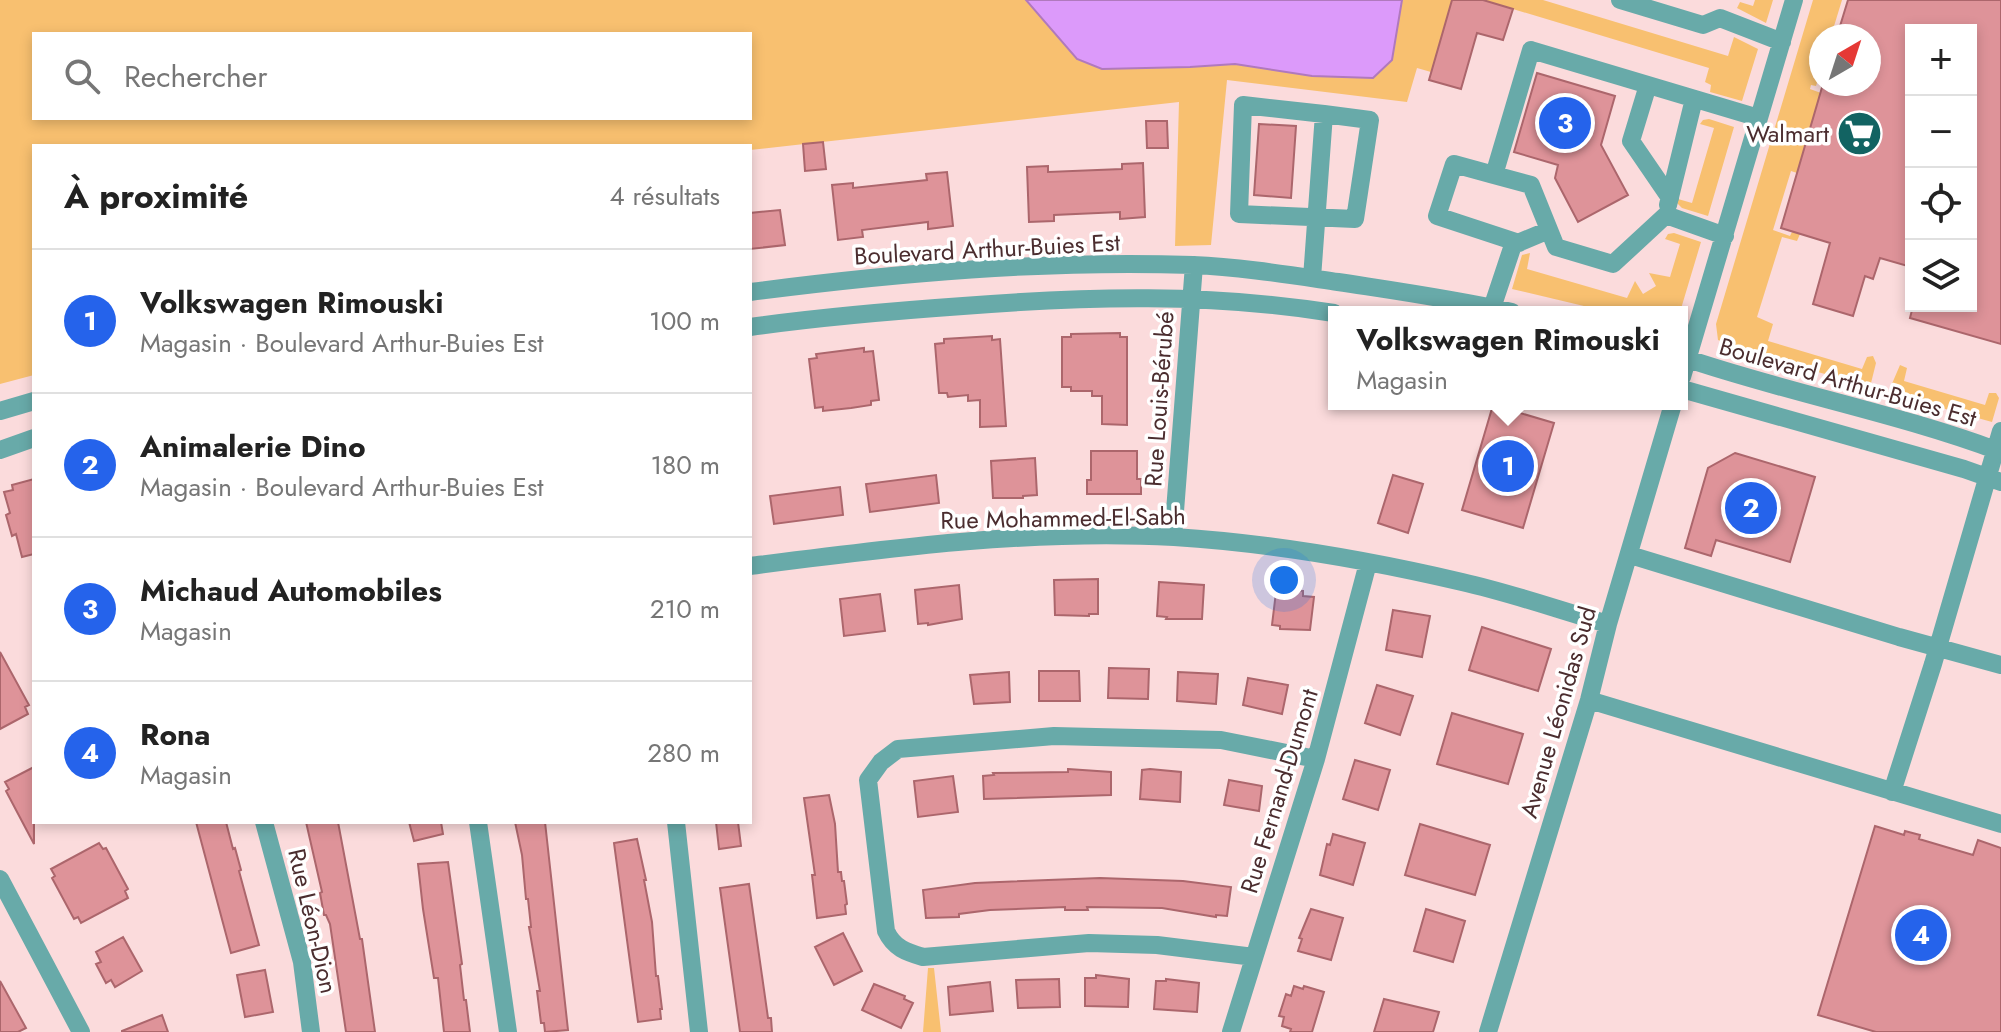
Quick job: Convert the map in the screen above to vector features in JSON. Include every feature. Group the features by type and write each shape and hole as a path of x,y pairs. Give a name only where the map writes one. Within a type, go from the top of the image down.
{"street":[{"path":"1620,0 1703,25 1723,9 1782,42"},
{"path":"1688,352 1794,0"},
{"path":"1494,175 1531,50 1759,118"},
{"path":"1648,85 1631,141 1668,207 1725,236"},
{"path":"1519,243 1437,216 1454,164 1531,185 1556,247 1613,264 1668,207 1694,99"},
{"path":"1243,105 1324,114 1370,120 1355,219 1239,214 1243,105"},
{"path":"1312,278 1324,114"},
{"path":"1493,306 1513,245 1549,230"},
{"name":"Boulevard Arthur-Buies Est","path":"752,292 937,272 1035,266 1194,265 1312,278 1483,306"},
{"name":"Rue Louis-Bérubé","path":"1173,537 1194,265"},
{"path":"752,327 818,318 1052,299 1191,298 1328,312"},
{"name":"Boulevard Arthur-Buies Est","path":"1688,366 1724,371 1872,411 1998,451"},
{"path":"1688,391 1994,480"},
{"path":"0,411 32,402"},
{"name":"Avenue Léonidas Sud","path":"1488,1032 1589,700 1608,624 1671,410"},
{"path":"1892,792 1994,480 2001,431"},
{"path":"0,450 32,439"},
{"name":"Rue Mohammed-El-Sabh","path":"752,566 980,540 1173,537 1262,545 1464,582 1608,624"},
{"path":"1630,555 2001,665"},
{"name":"Rue Fernand-Dumont","path":"1231,1032 1316,759 1368,563"},
{"path":"1589,700 2001,824"},
{"path":"1254,957 1157,945 1089,943 923,957 904,951 891,942 886,931 868,780 881,762 898,749 1054,736 1221,740 1316,759"},
{"name":"Rue Léon-Dion","path":"265,824 302,962 311,1032"},
{"path":"478,824 508,1032"},
{"path":"676,824 699,1032"},
{"path":"0,879 81,1032"}],"shaded area":[{"path":"0,0 1452,0 1431,72 1417,68 1407,102 1227,80 1211,245 1175,246 1179,102 752,150 752,144 32,144 32,376 0,384"},
{"path":"1026,0 1402,0 1392,60 1373,78 1312,76 1235,64 1102,69 1077,59"},
{"path":"1483,0 1543,0 1728,56 1734,37 1758,49 1742,101 1710,92 1711,85 1705,82 1709,68"},
{"path":"1755,0 1773,0 1766,23 1737,8 1740,2 1753,6"},
{"path":"1813,0 1842,0 1835,24 1809,24 1809,96 1820,96 1797,173 1791,171 1773,230 1790,236 1792,232 1800,234 1797,241 1782,237 1757,317 1773,324 1768,341 1862,369 1867,357 1873,356 1876,363 1870,387 1748,352 1718,340 1716,324"},
{"path":"1709,119 1734,127 1708,216 1682,208 1677,203 1678,199 1692,203 1714,128 1700,124"},
{"path":"1668,234 1701,242 1682,306 1584,306 1512,289 1522,255 1530,253 1527,269 1627,298 1635,281 1643,294 1656,286 1649,273 1670,277 1680,244 1665,239"},
{"path":"1900,365 1907,368 1904,381 1985,405 1989,393 1996,393 1999,398 1992,422 1888,393"},
{"path":"928,968 934,968 941,1032 923,1032"}],"building":[{"path":"1452,0 1483,0 1513,9 1503,40 1477,33 1461,89 1429,80"},
{"name":"Walmart","path":"1848,0 2001,0 2001,344 1910,318 1912,312 1977,312 1977,24 1905,24 1905,265 1880,258 1873,279 1865,276 1853,316 1813,304 1830,243 1781,228 1820,96 1881,96 1881,24 1841,24"},
{"path":"1537,73 1615,96 1601,145 1628,195 1578,222 1555,178 1558,165 1514,152"},
{"path":"1146,121 1167,121 1168,148 1147,148"},
{"path":"1259,124 1296,126 1291,198 1254,195"},
{"path":"823,142 826,169 805,171 803,144"},
{"path":"1143,163 1145,217 1120,219 1120,212 1054,215 1054,221 1029,222 1027,167 1048,166 1048,172 1122,169 1122,164"},
{"path":"947,172 953,226 928,229 928,222 862,230 863,237 838,240 832,185 853,183 853,188 927,180 926,174"},
{"path":"780,210 785,245 752,249 752,213"},
{"path":"1120,333 1120,337 1127,337 1127,425 1102,424 1102,396 1092,396 1092,391 1071,391 1071,387 1062,387 1062,337"},
{"path":"992,336 992,340 1000,339 1006,426 980,427 980,400 968,401 968,395 948,397 947,393 939,393 935,344 944,343 944,339"},
{"path":"864,348 864,352 873,351 879,400 871,401 871,405 851,408 823,411 823,407 815,408 809,359 817,358 816,354"},
{"path":"1492,410 1510,410 1554,423 1523,528 1462,510"},
{"path":"1091,451 1137,451 1137,479 1141,479 1141,494 1087,494 1087,480 1091,480"},
{"path":"1735,453 1815,477 1790,562 1716,540 1711,556 1685,548 1708,468"},
{"path":"1035,458 1037,495 993,498 991,461"},
{"path":"936,475 939,503 870,512 866,484"},
{"path":"1393,475 1423,484 1408,533 1378,523"},
{"path":"32,480 32,554 22,557 16,534 12,536 6,515 10,513 4,492 13,490 12,485"},
{"path":"840,487 843,515 774,524 770,496"},
{"path":"1098,579 1098,614 1055,615 1054,580"},
{"path":"1159,582 1204,585 1202,619 1157,616"},
{"path":"959,585 962,619 918,624 915,590"},
{"path":"1288,590 1303,591 1303,596 1314,597 1310,630 1280,629 1280,626 1272,625 1276,592 1288,593"},
{"path":"880,594 885,631 844,636 840,599"},
{"path":"1393,610 1430,616 1422,657 1386,650"},
{"path":"1482,627 1551,649 1538,691 1469,670"},
{"path":"0,652 29,705 25,707 28,714 0,729"},
{"path":"1109,668 1149,669 1148,699 1108,698"},
{"path":"1039,671 1079,671 1080,701 1039,701"},
{"path":"1009,672 1010,702 974,704 970,675"},
{"path":"1178,672 1218,674 1216,704 1177,701"},
{"path":"1248,678 1288,685 1282,714 1243,705"},
{"path":"1377,685 1413,696 1400,735 1365,723"},
{"path":"1452,713 1523,734 1508,784 1437,764"},
{"path":"1355,760 1390,770 1378,810 1343,799"},
{"path":"32,768 34,844 6,791 9,789 5,782"},
{"path":"1068,769 1111,772 1111,795 984,799 983,776 993,773 1068,772"},
{"path":"1142,770 1181,772 1180,802 1140,799"},
{"path":"953,776 958,812 918,817 914,781"},
{"path":"1229,780 1262,786 1259,811 1224,805"},
{"path":"829,795 835,824 838,872 841,872 844,881 847,904 846,914 817,918 812,875 815,875 804,798"},
{"path":"197,824 227,824 241,870 259,945 231,953"},
{"path":"306,824 338,824 362,939 375,1032 346,1032 330,924 324,915"},
{"path":"410,824 441,824 443,834 414,841"},
{"path":"515,824 545,824 568,1030 545,1032 544,1023 541,1023 537,991 540,991 529,927 522,855"},
{"path":"716,824 738,824 741,846 719,849"},
{"path":"1420,824 1490,845 1475,895 1405,875"},
{"path":"1875,826 1904,835 1905,831 1920,835 1919,839 1973,855 1978,840 2001,848 2001,1032 1876,1032 1818,1015"},
{"path":"1333,834 1365,843 1353,885 1320,875 1327,844 1330,845"},
{"path":"637,839 646,880 662,1009 661,1019 638,1022 614,843"},
{"path":"99,843 103,849 106,848 128,889 125,891 128,898 81,923 78,917 74,919 52,878 55,876 51,869"},
{"path":"448,862 470,1032 444,1032 438,978 434,978 423,909 418,864"},
{"path":"1100,878 1183,881 1231,887 1227,916 1162,908 1087,907 1088,910 1065,910 1065,907 990,910 959,914 959,917 926,918 923,890 975,883"},
{"path":"749,884 772,1032 740,1032 720,888"},
{"path":"1311,909 1343,918 1331,960 1298,951 1302,939 1299,938"},
{"path":"1426,909 1465,921 1453,962 1414,951"},
{"path":"843,933 862,971 834,985 815,947"},
{"path":"123,937 142,971 115,987 111,980 106,983 96,964 101,962 96,952"},
{"path":"265,970 273,1012 245,1017 237,975"},
{"path":"1096,975 1129,979 1128,1007 1085,1006 1085,978 1096,978"},
{"path":"1059,979 1060,1007 1018,1008 1016,980"},
{"path":"1166,979 1199,983 1197,1012 1154,1009 1156,981"},
{"path":"0,981 26,1028 18,1032 0,1032"},
{"path":"990,982 993,1011 950,1015 948,987"},
{"path":"874,984 905,996 904,999 913,1003 901,1028 862,1010"},
{"path":"1294,986 1324,992 1312,1032 1290,1032 1291,1029 1282,1026 1284,1017 1279,1016 1286,994 1291,996"},
{"path":"1384,999 1439,1012 1433,1032 1374,1032"},
{"path":"162,1015 168,1032 122,1032 122,1031"}],"place":[{"name":"Michaud Automobiles","path":"1565,123"},
{"name":"Walmart","path":"1860,133"},
{"name":"Volkswagen Rimouski","path":"1508,466"},
{"name":"Animalerie Dino","path":"1751,508"},
{"name":"Rona","path":"1921,935"}]}
